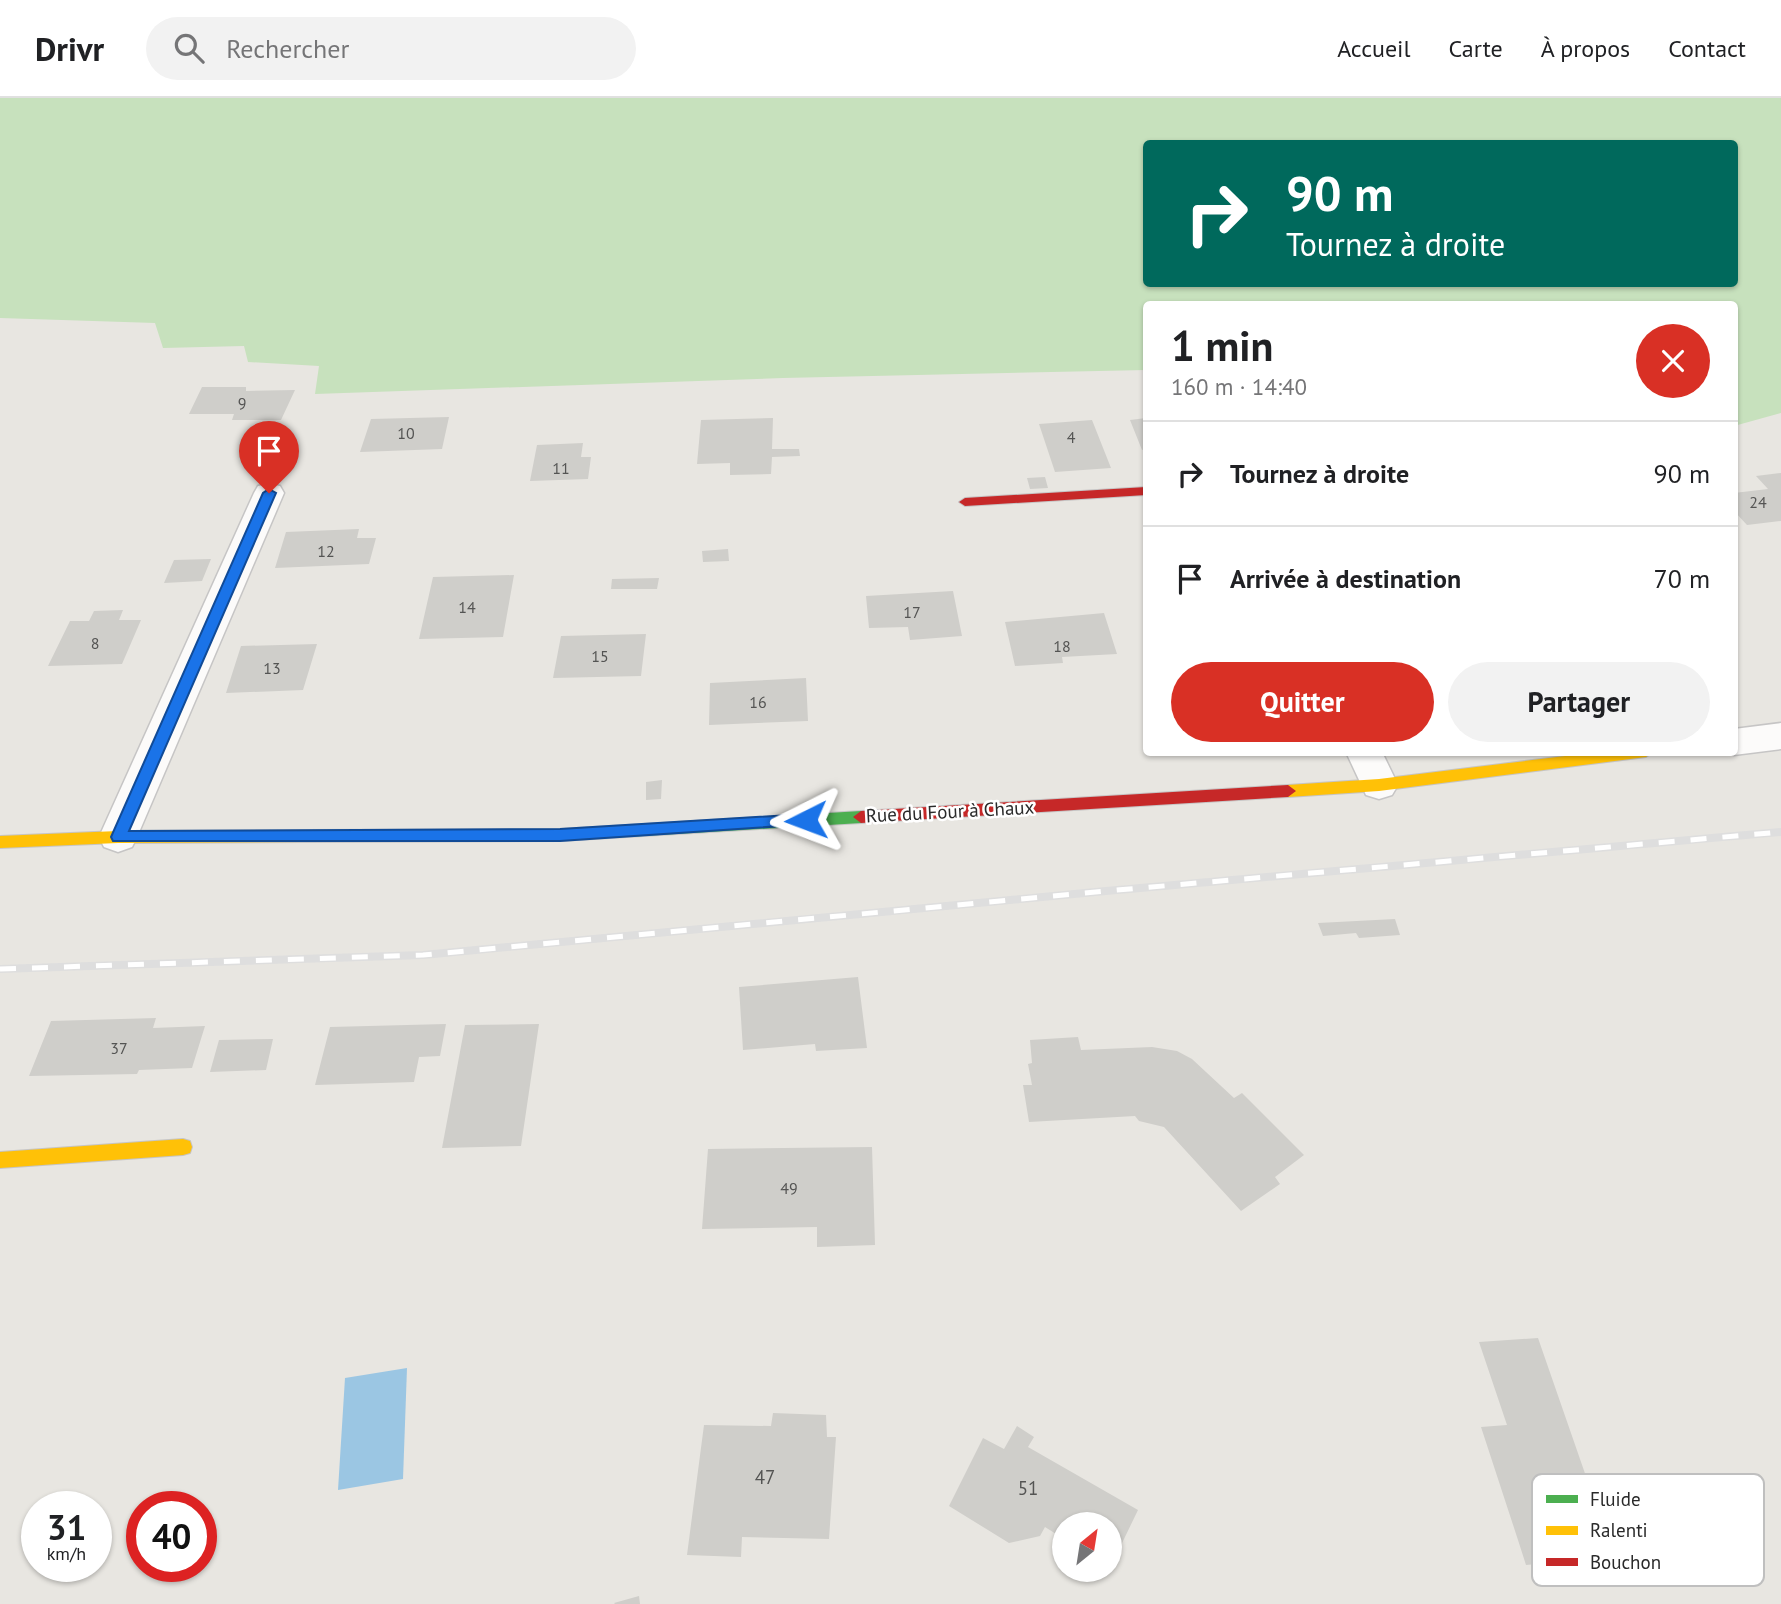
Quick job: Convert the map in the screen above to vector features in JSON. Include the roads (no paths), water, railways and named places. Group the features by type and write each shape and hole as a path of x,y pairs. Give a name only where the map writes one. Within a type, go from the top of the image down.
{"street":[{"path":"965,502 1143,491"},
{"path":"118,837 269,493"},
{"path":"1738,741 1781,736"},
{"path":"1366,756 1379,785"},
{"name":"Rue du Four à Chaux","path":"0,842 118,837 560,835 1379,785 1614,756"},
{"path":"0,1160 183,1147"}],"water":[{"path":"407,1368 403,1479 338,1490 345,1378"}],"railway":[{"path":"0,969 423,955 1106,891 1781,832"}]}
